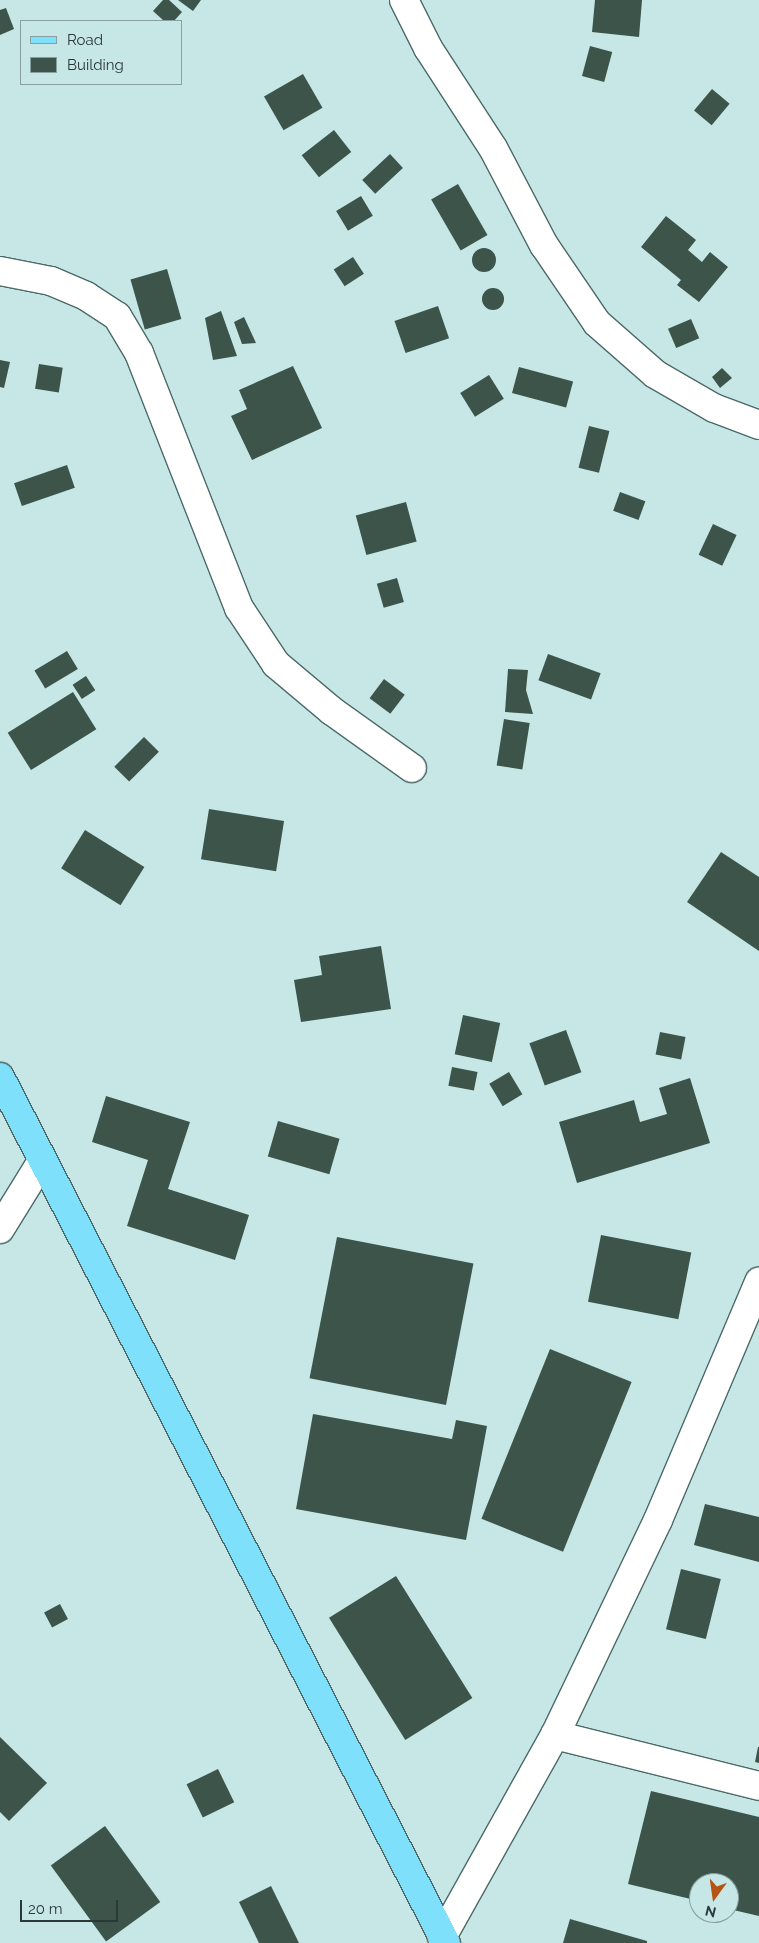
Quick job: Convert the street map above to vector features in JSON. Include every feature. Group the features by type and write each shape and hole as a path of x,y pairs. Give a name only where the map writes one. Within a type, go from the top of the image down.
{"main road":[{"path":"0,1077 444,1940"}],"street":[{"path":"404,0 428,48 493,148 544,245 597,323 655,374 714,408 759,425"},
{"path":"0,271 51,281 86,296 117,316 139,353 239,608 276,664 332,711 412,768"},
{"path":"0,1229 42,1161"},
{"path":"444,1940 555,1735 658,1520 759,1282"},
{"path":"555,1735 759,1786"}],"building":[{"path":"163,0 169,0 182,12 175,20 163,20 153,11"},
{"path":"178,0 201,0 193,11"},
{"path":"595,0 642,0 639,37 592,32"},
{"path":"6,8 14,29 0,35 0,10"},
{"path":"590,46 612,52 604,82 582,76"},
{"path":"303,74 322,108 284,130 264,96"},
{"path":"712,89 730,104 712,125 694,110"},
{"path":"334,130 351,152 319,177 302,155"},
{"path":"390,154 403,168 375,194 362,180"},
{"path":"458,184 488,235 461,251 431,200"},
{"path":"361,196 373,216 348,231 336,211"},
{"path":"666,216 696,240 688,250 702,262 710,252 728,267 699,302 677,285 681,280 641,247"},
{"path":"484,248 493,251 496,260 493,269 484,272 475,269 472,260 475,251"},
{"path":"353,257 364,274 345,286 334,270"},
{"path":"167,269 181,319 145,329 130,279"},
{"path":"493,288 501,291 504,299 501,307 493,310 485,307 482,299 485,291"},
{"path":"438,306 449,338 406,353 395,321"},
{"path":"221,311 237,356 213,360 205,318"},
{"path":"244,317 256,343 242,344 234,322"},
{"path":"691,319 699,338 676,348 668,329"},
{"path":"0,360 10,362 4,388 0,387"},
{"path":"39,364 63,368 59,392 35,389"},
{"path":"293,366 322,428 252,460 231,416 247,409 239,390"},
{"path":"519,367 573,381 566,408 512,393"},
{"path":"722,368 732,378 720,388 712,377"},
{"path":"489,375 504,399 475,417 460,393"},
{"path":"589,426 609,431 599,473 579,468"},
{"path":"67,465 75,488 22,506 14,483"},
{"path":"620,492 645,501 639,520 613,511"},
{"path":"406,502 417,542 366,555 356,515"},
{"path":"713,524 737,535 722,566 699,555"},
{"path":"397,578 404,602 384,608 377,584"},
{"path":"67,651 78,669 45,689 34,671"},
{"path":"548,654 601,673 591,699 538,680"},
{"path":"508,669 528,670 526,690 533,714 505,712"},
{"path":"86,676 95,690 82,699 73,685"},
{"path":"384,679 405,695 390,714 370,698"},
{"path":"73,692 96,729 31,770 8,733"},
{"path":"504,719 530,723 522,769 497,765"},
{"path":"144,737 159,752 129,782 114,767"},
{"path":"209,809 284,821 276,871 201,859"},
{"path":"85,830 144,867 121,905 61,868"},
{"path":"721,852 759,877 759,951 687,902"},
{"path":"381,946 391,1009 301,1022 294,980 322,975 319,956"},
{"path":"463,1015 500,1023 492,1062 455,1054"},
{"path":"566,1030 581,1072 545,1086 529,1043"},
{"path":"660,1032 686,1037 681,1060 656,1055"},
{"path":"452,1067 478,1072 474,1091 448,1086"},
{"path":"509,1072 522,1094 503,1106 489,1084"},
{"path":"690,1078 710,1143 577,1183 559,1122 634,1100 640,1122 667,1114 659,1088"},
{"path":"106,1096 190,1122 168,1189 249,1215 235,1260 127,1226 148,1160 92,1142"},
{"path":"278,1121 340,1139 329,1174 268,1157"},
{"path":"601,1235 691,1253 678,1319 588,1302"},
{"path":"337,1237 473,1264 446,1405 310,1378"},
{"path":"550,1349 632,1382 563,1552 481,1519"},
{"path":"313,1414 452,1439 456,1420 487,1426 466,1540 296,1509"},
{"path":"705,1504 759,1517 759,1562 694,1545"},
{"path":"681,1569 721,1579 706,1639 666,1629"},
{"path":"396,1576 472,1698 405,1740 329,1618"},
{"path":"60,1604 68,1619 52,1627 44,1612"},
{"path":"0,1737 47,1783 9,1821 0,1812"},
{"path":"759,1747 759,1763 755,1762"},
{"path":"218,1769 234,1802 203,1818 187,1784"},
{"path":"651,1791 759,1817 759,1916 739,1911 739,1873 689,1873 689,1899 628,1884"},
{"path":"105,1826 160,1902 106,1941 51,1865"},
{"path":"271,1886 299,1943 259,1943 239,1902"},
{"path":"570,1919 647,1941 647,1943 563,1943"}]}
